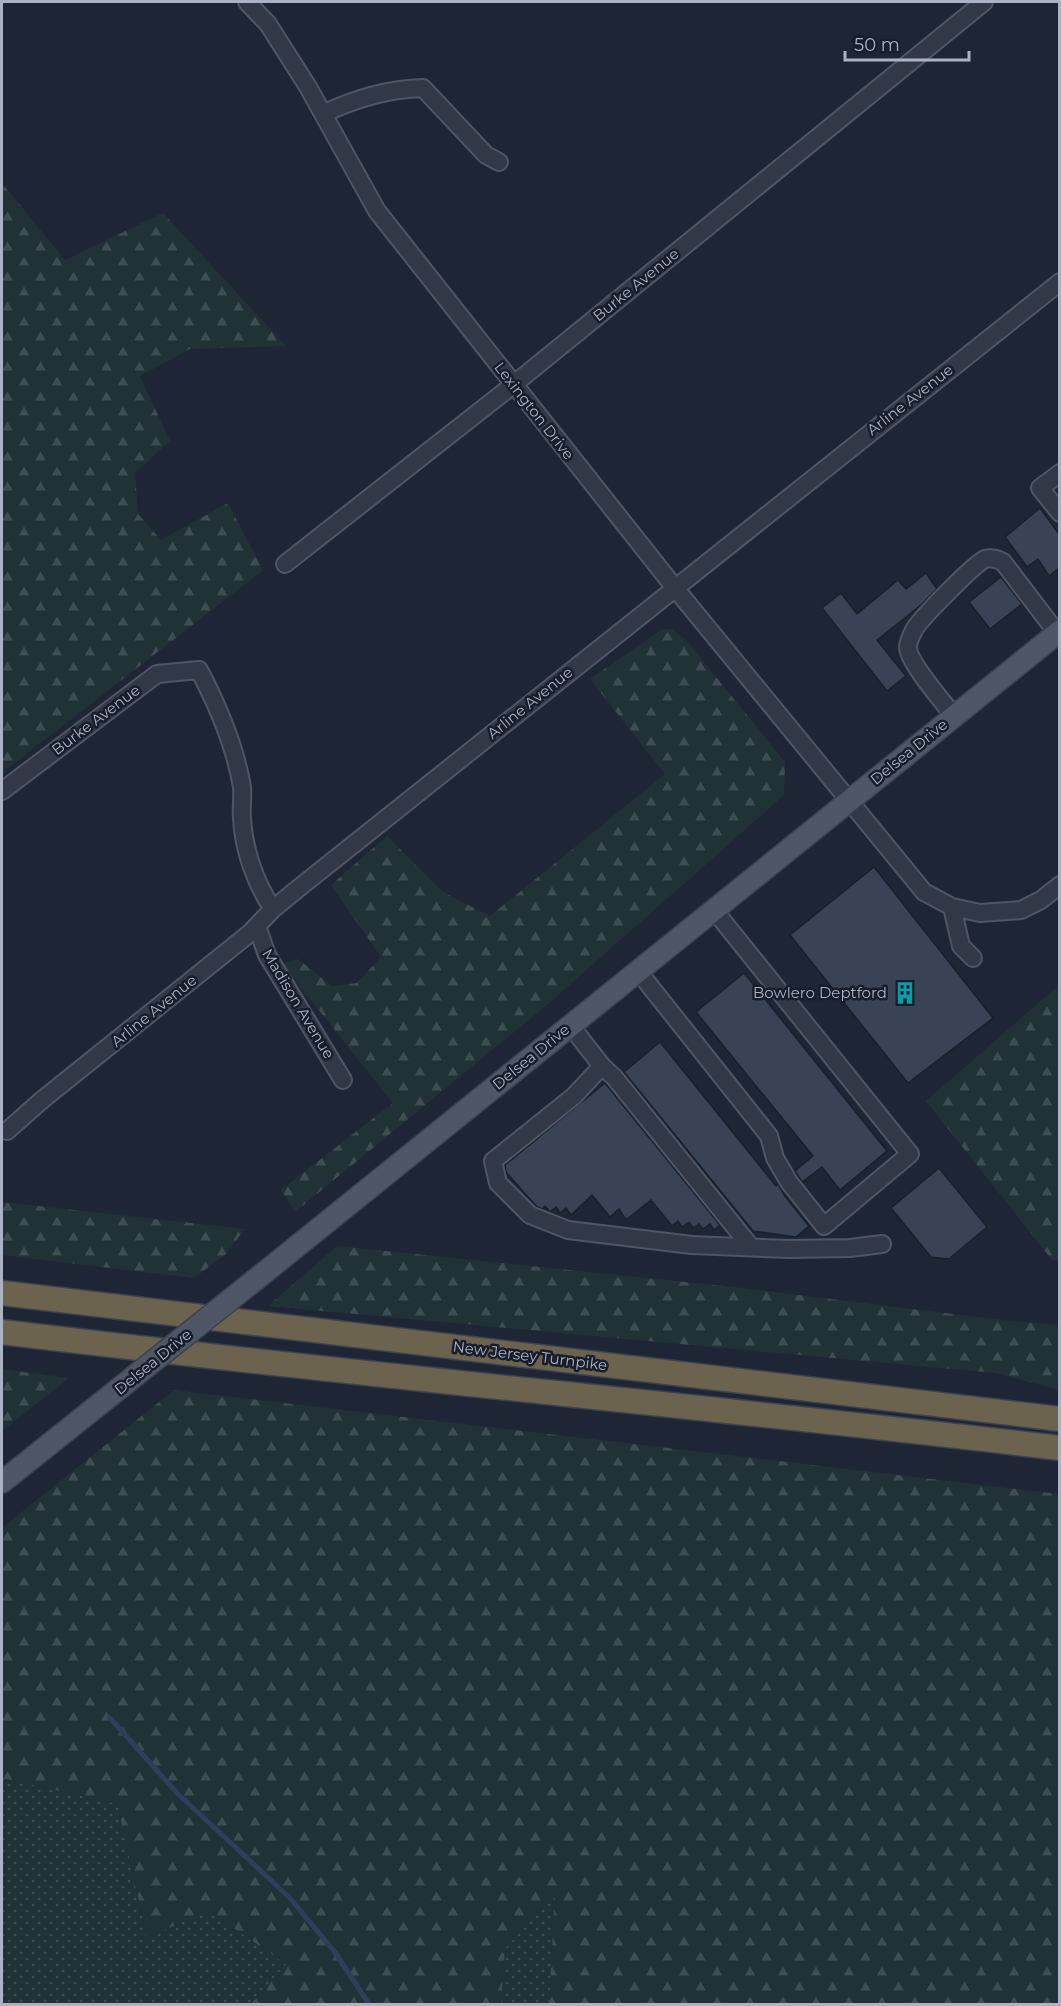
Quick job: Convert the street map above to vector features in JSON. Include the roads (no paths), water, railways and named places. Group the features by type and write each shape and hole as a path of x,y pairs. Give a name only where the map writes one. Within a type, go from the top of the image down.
{"highway":[{"name":"New Jersey Turnpike","path":"2,1293 1059,1419"},
{"path":"2,1332 170,1353 846,1423 1059,1448"}],"main road":[{"name":"Delsea Drive","path":"2,1482 1058,632"}],"street":[{"name":"Lexington Drive","path":"247,2 268,24 323,114 377,211 675,588 924,892 952,907 980,914 1021,910 1041,900 1059,885"},
{"name":"Burke Avenue","path":"285,564 513,385 984,2"},
{"path":"323,114 345,103 402,88 423,88 486,155 499,162"},
{"name":"Arline Avenue","path":"7,1131 257,926 273,909 1059,282"},
{"path":"1059,473 1040,488 1059,513"},
{"path":"954,716 921,673 910,656 908,647 914,629 984,559 994,558 1003,562 1058,632"},
{"name":"Burke Avenue","path":"2,791 157,674 199,670 215,700 230,742 242,788 242,820 248,853 265,897 273,909"},
{"path":"952,907 961,946 973,958"},
{"path":"638,971 769,1136 775,1158 789,1182 824,1226 910,1154 714,910"},
{"name":"Madison Avenue","path":"257,926 267,955 343,1080"},
{"path":"570,1025 751,1247"},
{"path":"602,1066 574,1096 493,1161 498,1183 530,1215 568,1230 692,1245 850,1248 882,1244"}],"waterway":[{"path":"110,1718 178,1794 289,1897 334,1951 369,2004"}],"place":[{"name":"Bowlero Deptford","path":"905,993"}]}
